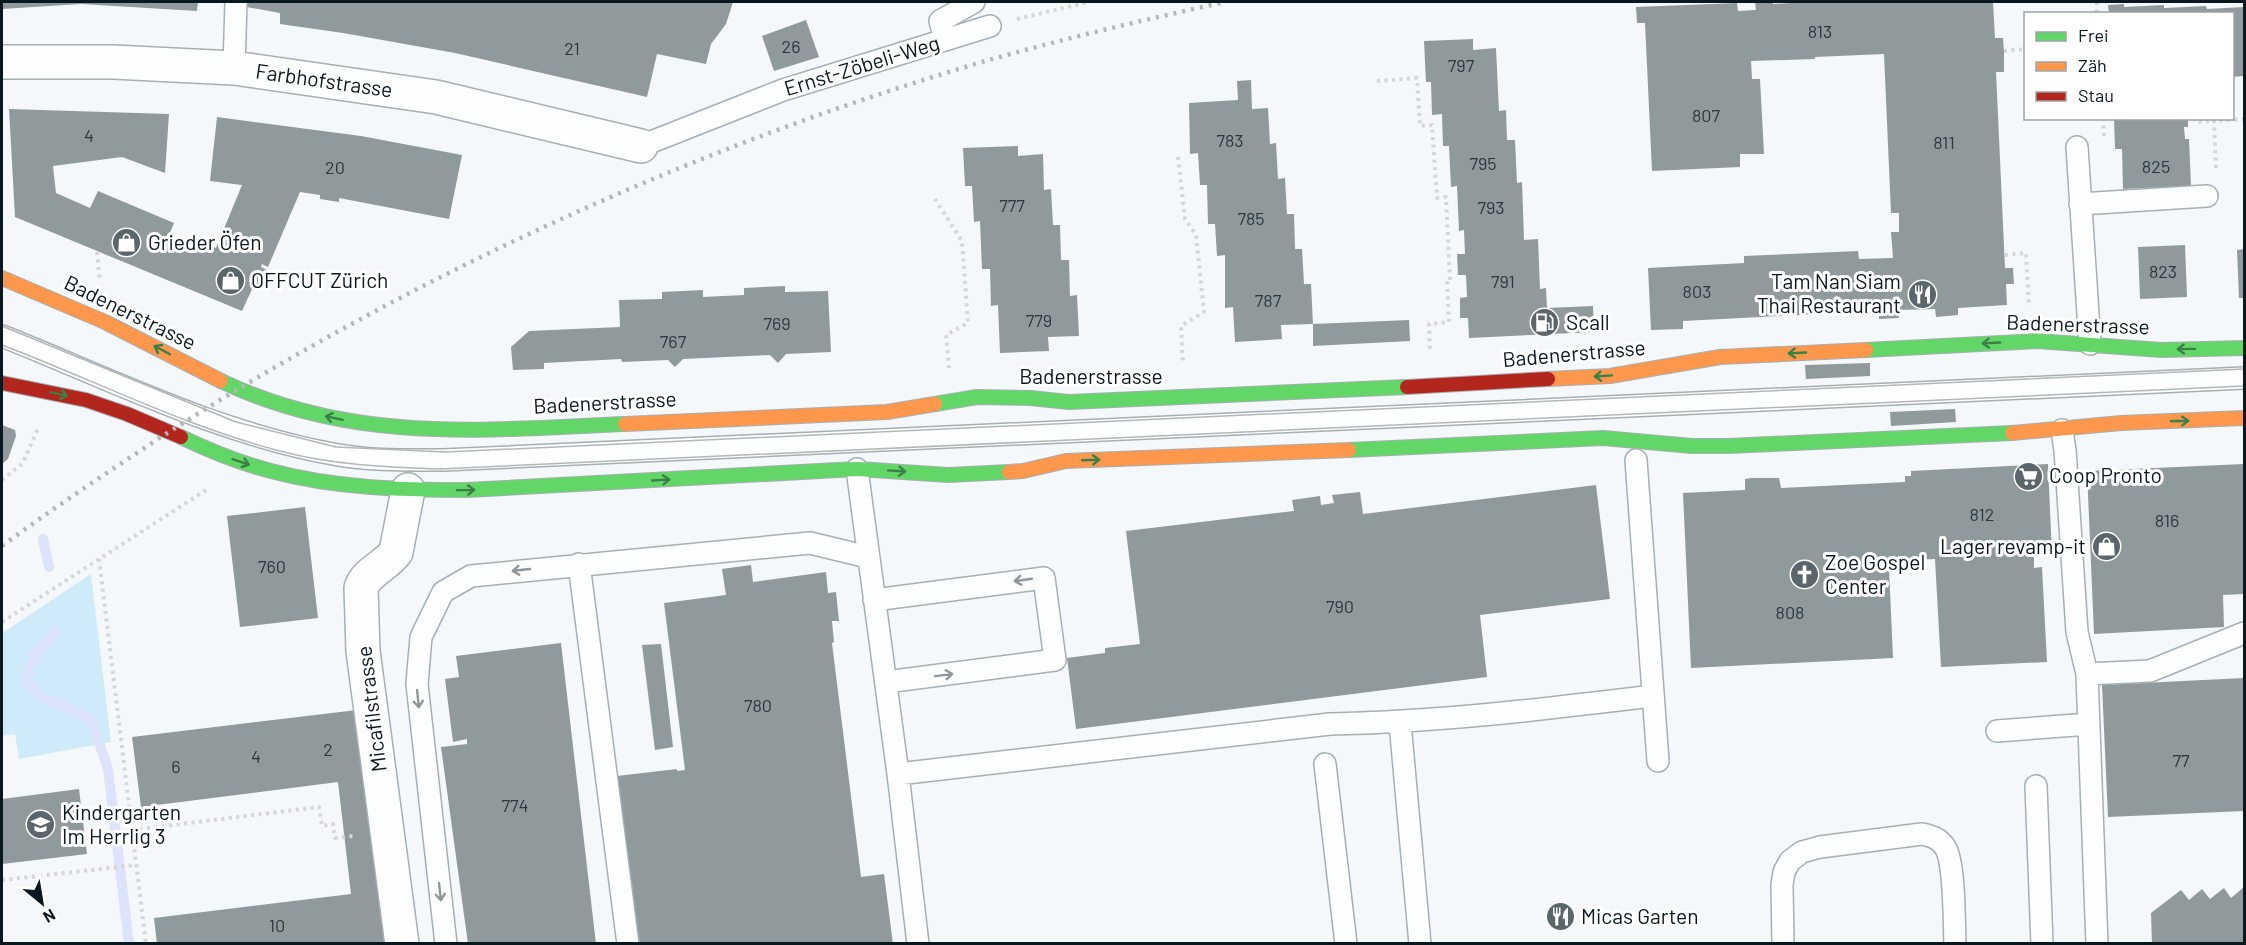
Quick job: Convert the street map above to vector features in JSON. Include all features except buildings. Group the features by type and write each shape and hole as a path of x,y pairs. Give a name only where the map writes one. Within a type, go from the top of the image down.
{"street":[{"name":"Farbhofstrasse","path":"2,62 113,62 234,68 436,97 641,146"},
{"name":"Badenerstrasse","path":"2,278 138,338 214,378 294,410 367,424 410,429 468,431 887,412 977,398 1030,398 1069,402 1379,389 1610,376 1720,357 2037,341 2161,350 2244,348"},
{"path":"2,383 87,400 248,465 316,480 408,490 467,490 857,469 948,475 984,474 1023,471 1066,461 1415,448 1603,438 1692,446 1728,446 2062,430 2121,423 2244,418"},
{"name":"Micafilstrasse","path":"402,944 363,651 361,588 364,580 391,559 396,552 408,490"}],"lane":[{"path":"234,68 236,2"},
{"path":"945,40 940,21 974,2"},
{"name":"Ernst-Zöbeli-Weg","path":"641,146 783,90 990,26"},
{"path":"2077,147 2090,344"},
{"path":"2080,204 2207,196"},
{"path":"2,336 232,429 335,454 390,459 442,460 2244,378"},
{"path":"2062,430 2066,450 2077,632 2086,674 2097,944"},
{"path":"1636,460 1658,761"},
{"path":"857,469 898,774 918,944"},
{"path":"446,944 417,684 421,637 443,592 471,576 810,543 868,557"},
{"path":"579,564 628,944"},
{"path":"874,600 1044,578 1055,660 886,682"},
{"path":"2086,674 2150,671 2244,633"},
{"path":"898,774 1330,724 1400,723 1653,696"},
{"path":"1400,723 1420,944"},
{"path":"1997,731 2089,724"},
{"path":"1325,764 1346,944"},
{"path":"2036,786 2042,944"},
{"path":"1783,944 1782,885 1784,872 1790,861 1802,852 1820,847 1922,834 1936,837 1946,848 1955,944"}],"path":[{"path":"990,26 1089,2"},
{"path":"2004,51 2024,49"},
{"path":"1377,81 1417,78 1420,126 1432,125 1437,198 1446,197 1450,281 1447,281 1449,322 1429,324 1431,358"},
{"path":"2188,122 2214,121"},
{"path":"1178,157 1185,219 1196,235 1204,312 1180,326 1183,371"},
{"path":"935,199 962,241 968,323 946,335 948,356"},
{"path":"97,252 100,287"},
{"path":"2005,255 2026,253 2029,311"},
{"path":"2,480 23,463 41,422"},
{"path":"2,622 218,483"},
{"path":"99,559 146,944"},
{"path":"132,830 320,807 322,826 333,824 335,838"},
{"path":"2,880 136,865"}],"shaded area":[{"path":"91,574 111,742 19,759 15,734 2,736 2,633"}],"waterway":[{"path":"43,539 49,567"},
{"path":"56,632 35,654 26,681 41,697 91,719 108,769 129,944"}],"tram line":[{"path":"2,326 236,422 336,447 446,452 2244,369"},
{"path":"2,345 174,416 244,441 300,456 339,462 439,469 2244,386"}],"railway":[{"path":"2,546 158,439 255,379 353,323 454,270 556,221 766,134 874,96 1042,45 1225,2"}],"traffic: fast":[{"path":"1866,350 2037,341 2161,350 2244,348"},
{"path":"221,381 270,401 320,415 370,424 470,430 625,424"},
{"path":"935,404 977,397 1030,398 1069,402 1407,387"},
{"path":"1349,450 1603,438 1692,446 1728,446 2012,433"},
{"path":"181,437 225,456 295,477 393,488 467,490 857,469 948,475 1009,472"}],"traffic: slow":[{"path":"2,278 105,322 221,381"},
{"path":"1548,379 1610,376 1720,357 1866,350"},
{"path":"625,424 887,412 935,404"},
{"path":"2012,433 2121,423 2244,418"},
{"path":"1009,472 1066,461 1349,450"}],"traffic: jam":[{"path":"1407,387 1548,379"},
{"path":"2,383 86,400 127,414 181,437"}],"place":[{"name":"Grieder Öfen","path":"127,243"},
{"name":"OFFCUT Zürich","path":"230,281"},
{"name":"Tam Nan Siam Thai Restaurant","path":"1922,294"},
{"name":"Scall","path":"1545,323"},
{"name":"Coop Pronto","path":"2028,476"},
{"name":"Lager revamp-it","path":"2107,547"},
{"name":"Zoe Gospel Center","path":"1804,575"},
{"name":"Kindergarten Im Herrlig 3","path":"41,825"},
{"name":"Micas Garten","path":"1560,917"}]}
